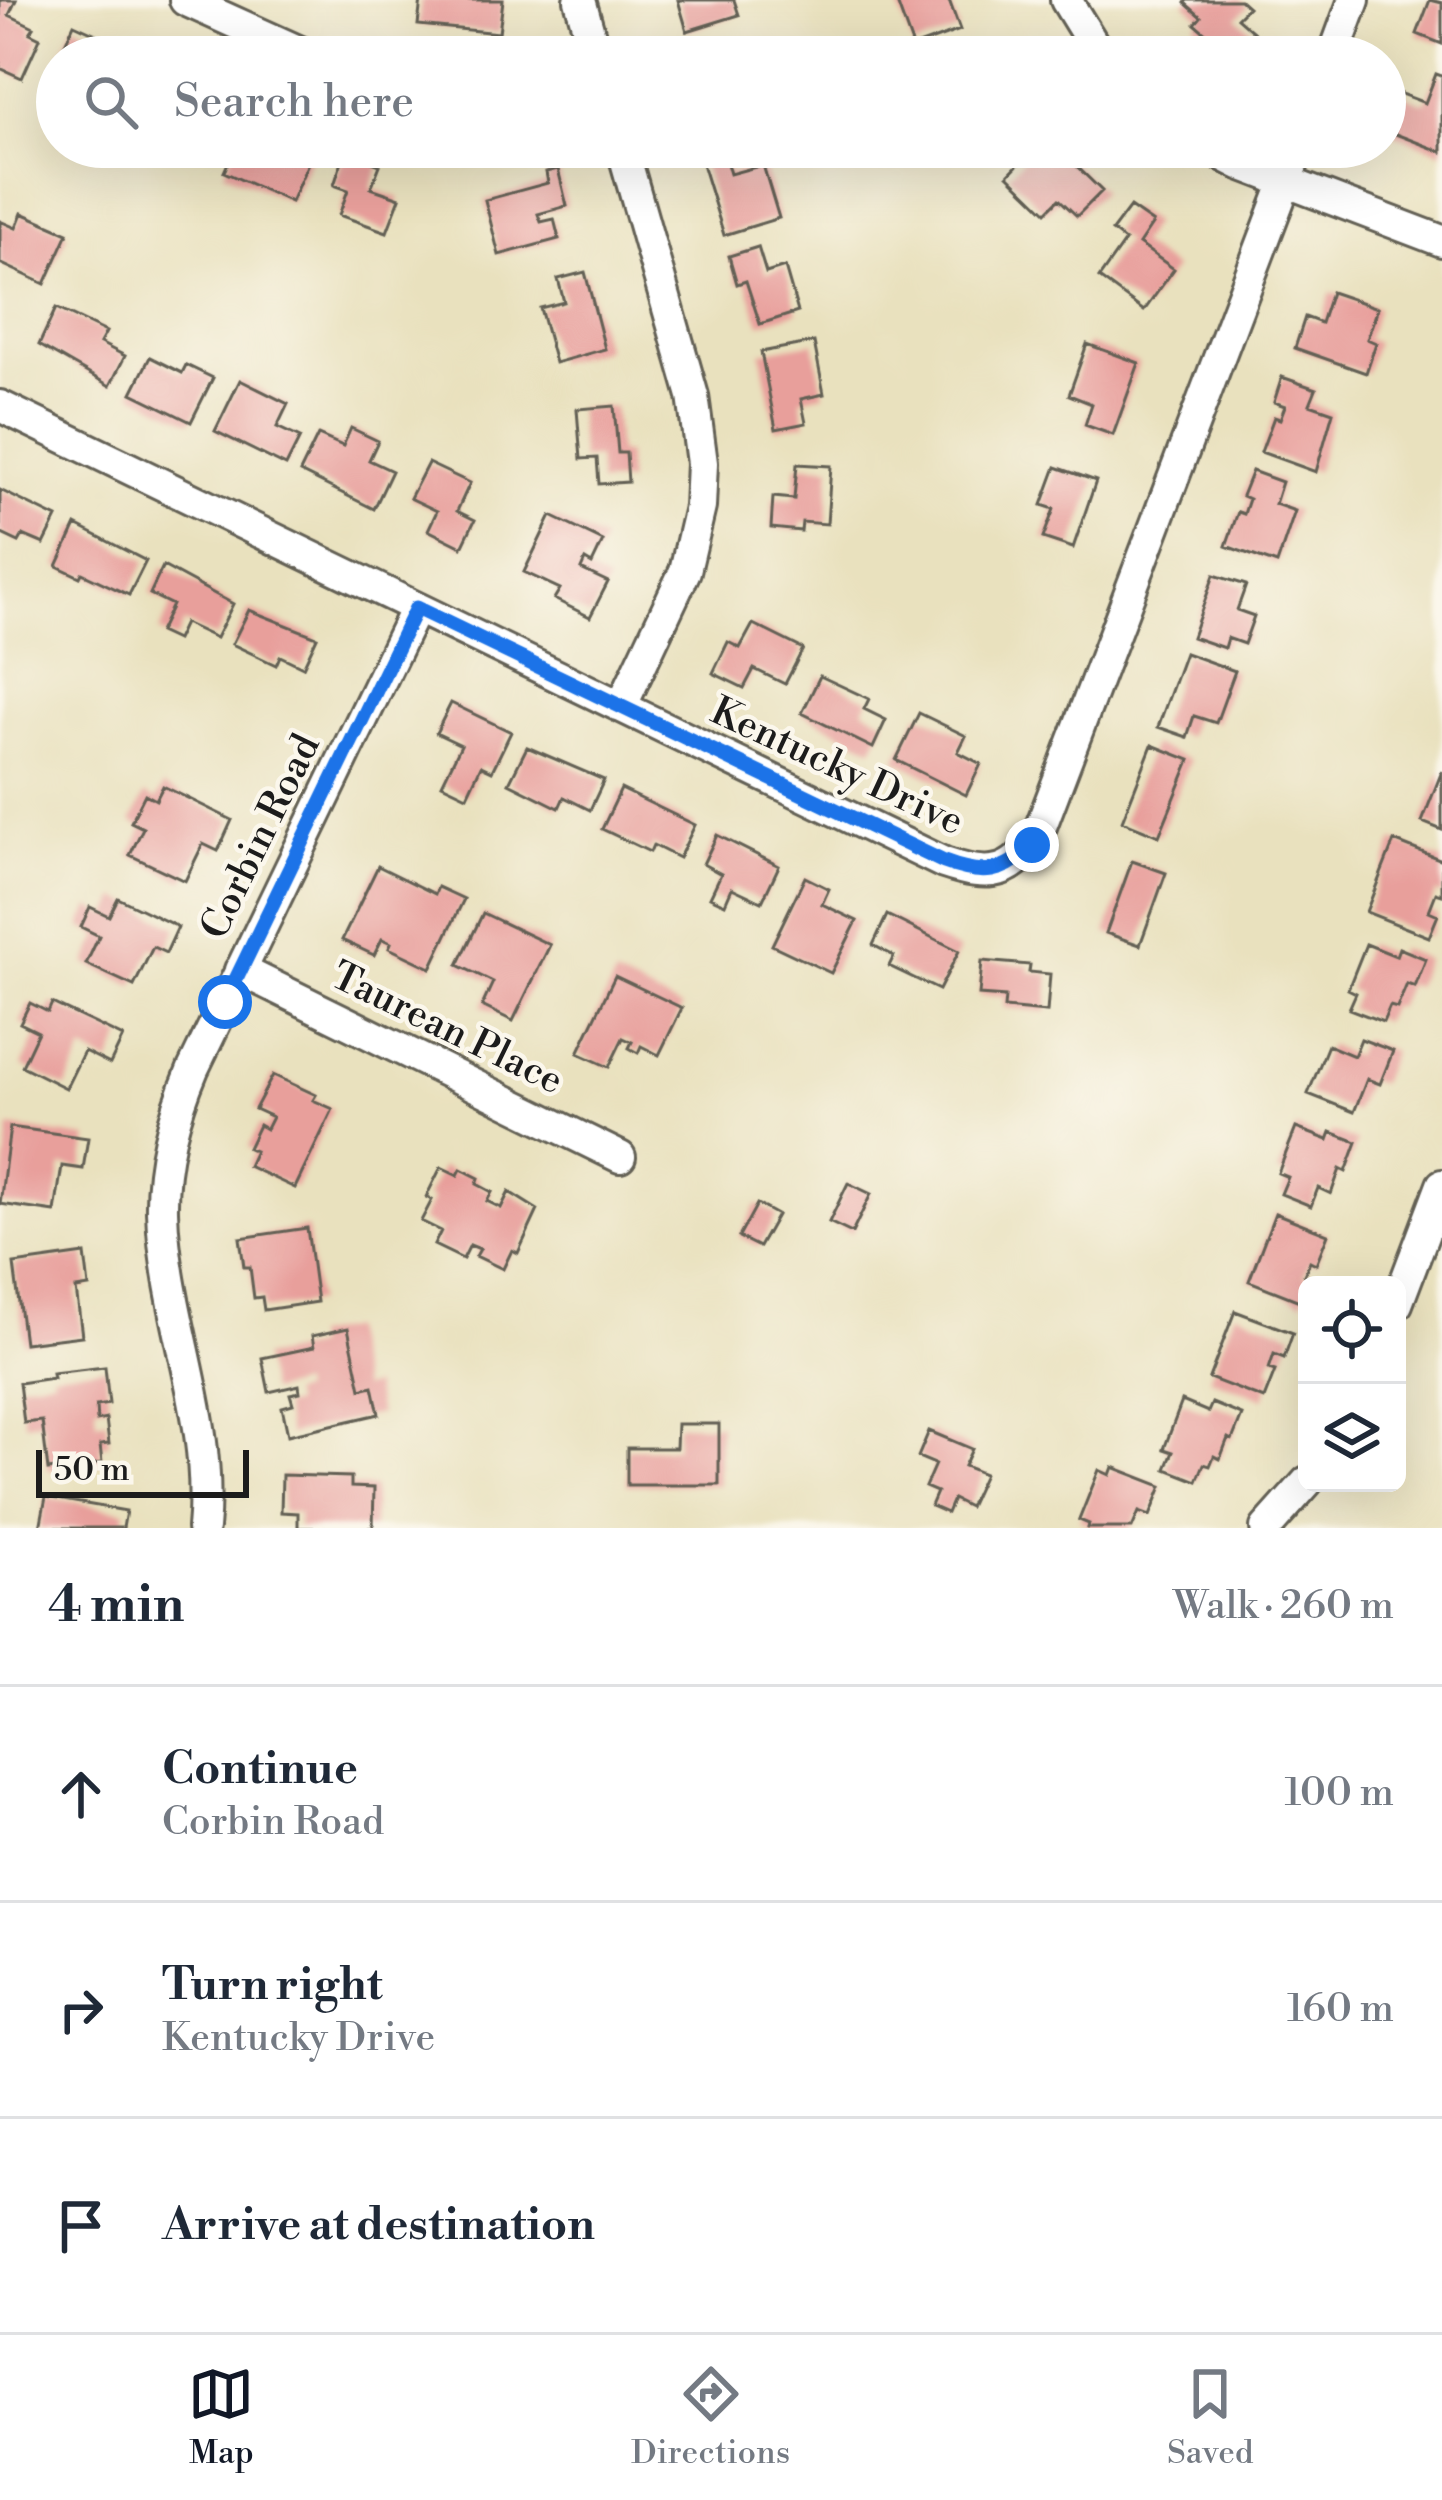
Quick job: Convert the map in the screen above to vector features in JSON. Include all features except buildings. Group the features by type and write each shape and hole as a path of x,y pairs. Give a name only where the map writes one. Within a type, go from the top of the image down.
{"street":[{"path":"185,0 265,36"},
{"path":"580,0 590,36"},
{"path":"1066,0 1088,36"},
{"path":"1341,36 1354,0"},
{"path":"621,707 685,571 700,507 702,463 693,397 628,168"},
{"path":"1256,168 1442,241"},
{"name":"Kentucky Drive","path":"0,406 944,862 986,873 1017,862 1040,830 1291,168"},
{"name":"Corbin Road","path":"202,1528 202,1426 167,1267 163,1179 182,1096 416,608"},
{"name":"Taurean Place","path":"240,970 620,1157"},
{"path":"1406,1280 1442,1185"},
{"path":"1266,1528 1298,1492"}],"route":[{"path":"225,1002 416,608 944,862 986,873 1017,862 1032,845"}]}
